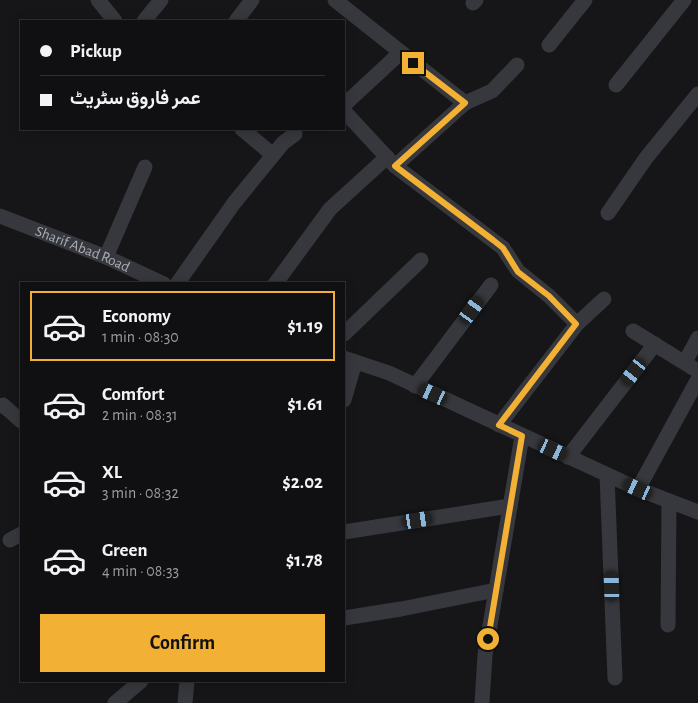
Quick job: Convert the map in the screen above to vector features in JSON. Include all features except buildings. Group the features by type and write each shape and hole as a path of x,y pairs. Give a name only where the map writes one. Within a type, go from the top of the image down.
{"street":[{"path":"98,0 114,20"},
{"path":"145,20 161,0"},
{"path":"237,20 252,0"},
{"path":"335,0 465,103"},
{"path":"549,45 585,0"},
{"path":"616,85 684,0"},
{"path":"345,104 400,53"},
{"path":"276,282 330,209 465,103 492,91 517,65"},
{"path":"608,213 646,158 698,94"},
{"path":"345,112 391,161 498,244 518,272 549,296 576,324"},
{"path":"243,130 273,155"},
{"path":"178,282 234,203 283,143 295,134"},
{"path":"106,257 145,167"},
{"name":"Sharif Abad Road","path":"1,219 106,257 160,282"},
{"path":"345,333 421,260"},
{"path":"415,386 491,285"},
{"path":"499,425 576,324 604,299"},
{"path":"633,331 698,371"},
{"path":"685,362 698,338"},
{"path":"568,457 655,344"},
{"path":"345,393 350,360 388,373 638,489 698,512"},
{"path":"638,489 698,379"},
{"path":"0,406 3,405 20,420"},
{"path":"482,703 486,655 522,436"},
{"path":"607,475 615,678"},
{"path":"668,625 669,501"},
{"path":"345,532 510,506"},
{"path":"345,618 400,610 496,590"},
{"path":"116,703 140,682"},
{"path":"185,703 187,682"}],"route":[{"path":"413,63 465,103 395,166 503,248 518,272 549,296 576,324 499,425 522,436 488,639"}]}
